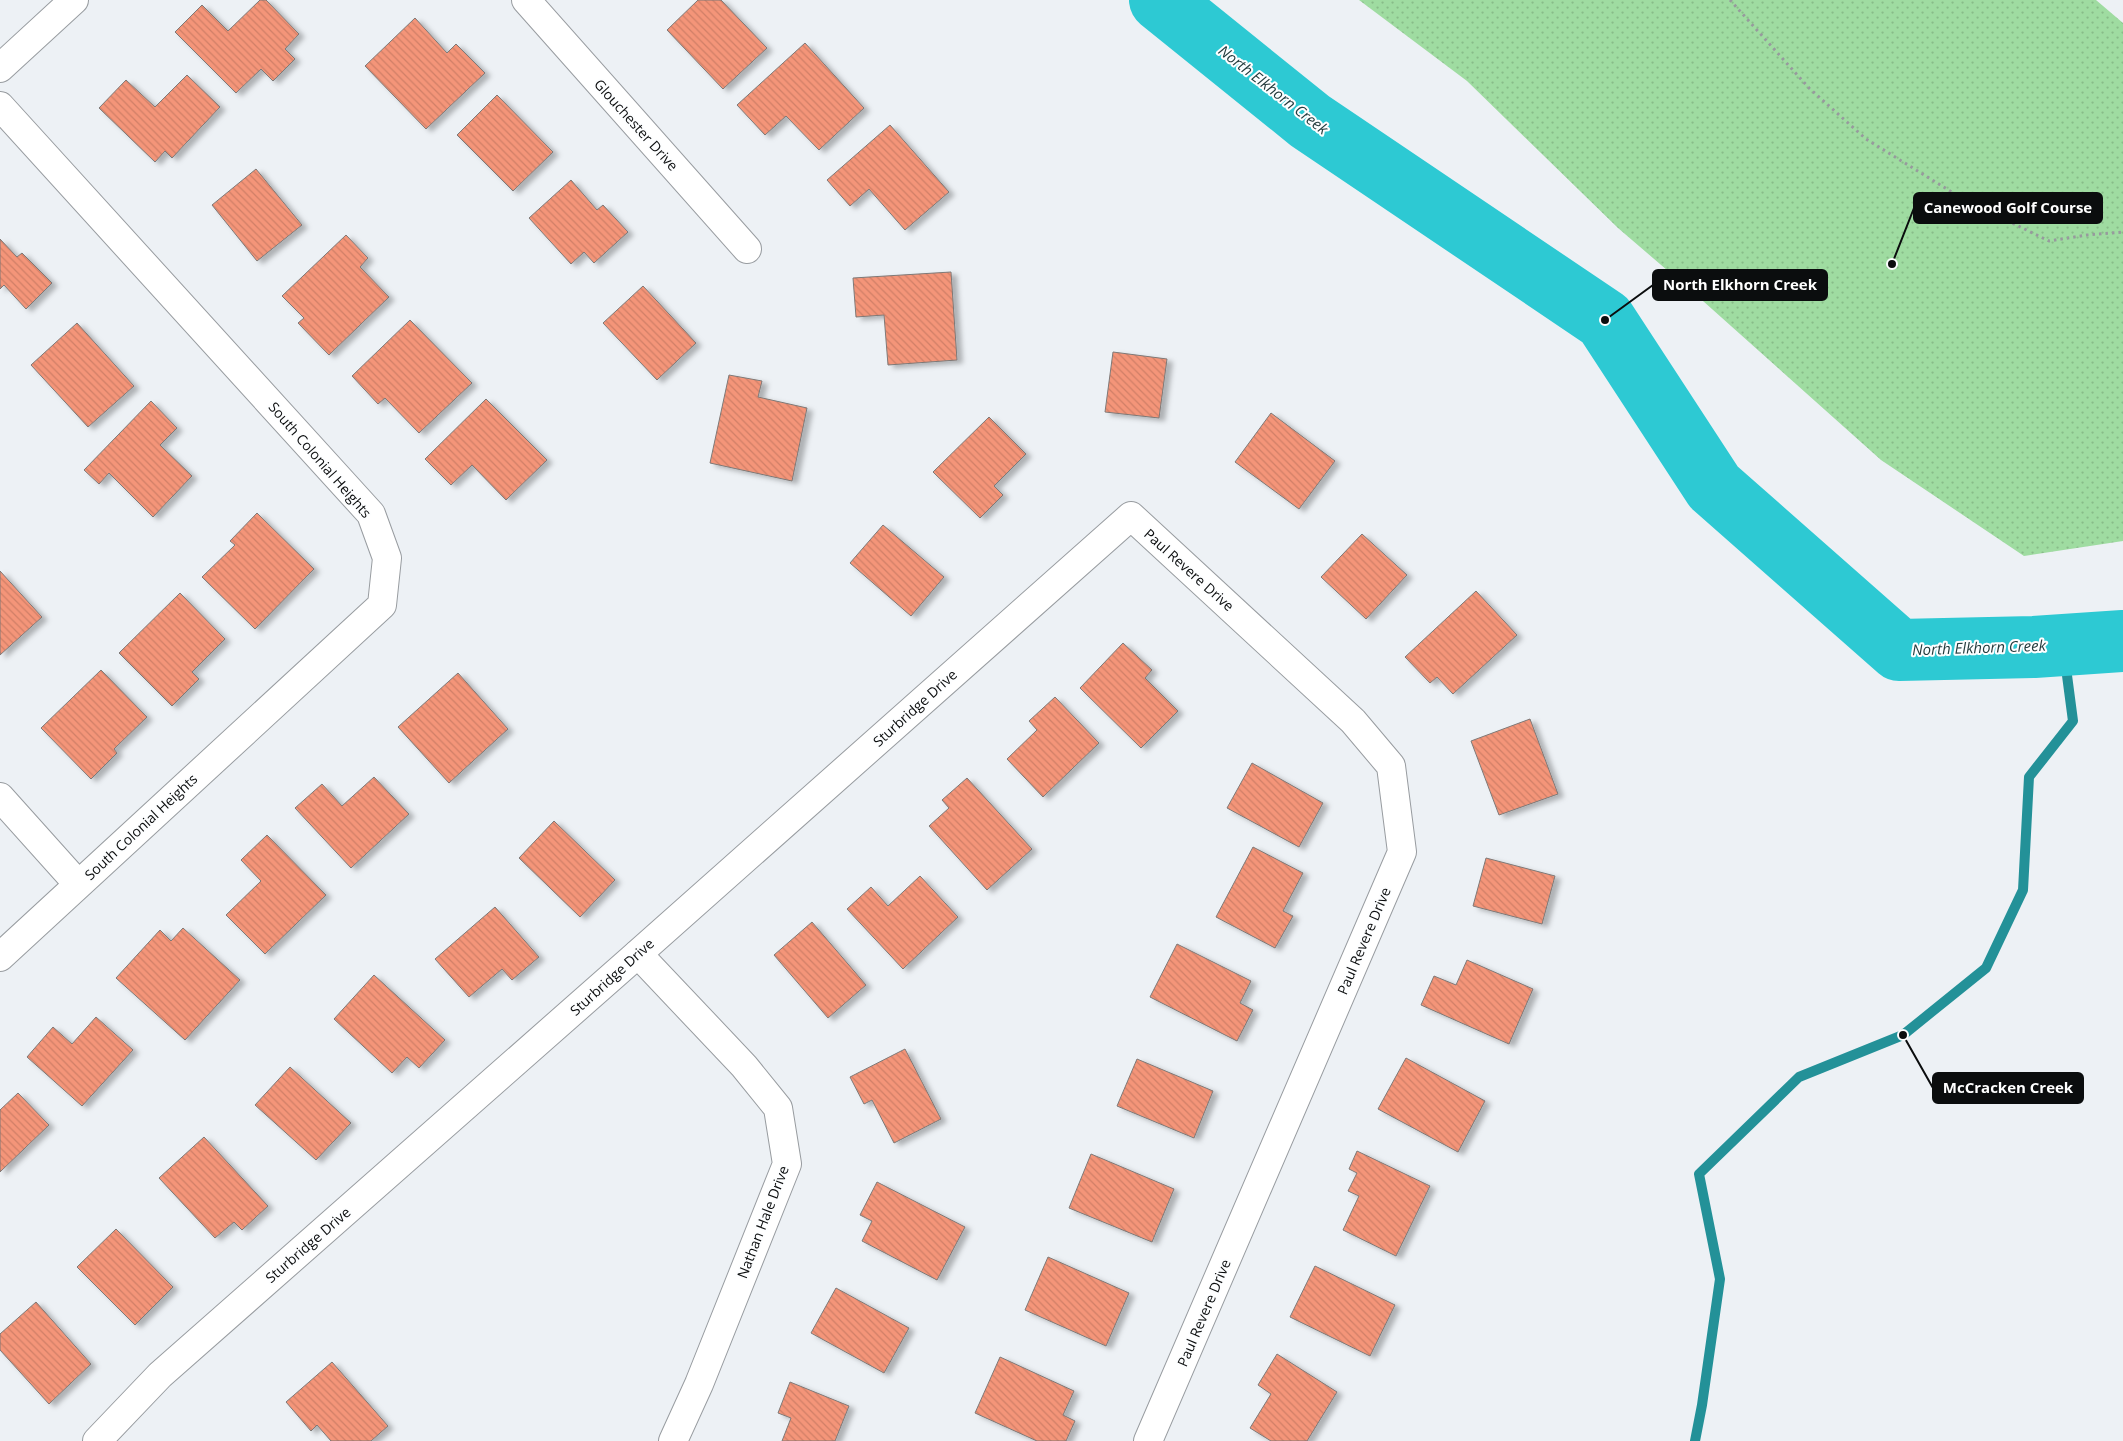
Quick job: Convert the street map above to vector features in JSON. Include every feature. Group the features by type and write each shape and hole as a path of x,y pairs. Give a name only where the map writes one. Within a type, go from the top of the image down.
{"street":[{"path":"0,68 74,0"},
{"name":"Glouchester Drive","path":"526,0 747,249"},
{"name":"South Colonial Heights","path":"0,106 371,514 387,558 382,605 0,957"},
{"name":"Sturbridge Drive","path":"97,1441 160,1376 1131,516"},
{"name":"Paul Revere Drive","path":"1131,516 1354,721 1391,766 1402,852 1148,1441"},
{"path":"0,798 78,884"},
{"name":"Nathan Hale Drive","path":"638,954 744,1066 778,1108 787,1164 699,1384 673,1441"}],"path":[{"path":"1730,0 1810,88 1866,139 1962,199 2049,241 2123,232"}],"green space":[{"path":"1359,0 2096,0 2123,23 2123,541 2024,556 1881,460 1618,228 1467,81"}],"building":[{"path":"260,0 266,0 299,34 285,49 295,59 273,81 261,69 236,93 175,32 202,5 228,31"},
{"path":"698,0 721,0 767,48 723,89 667,30"},
{"path":"415,18 447,53 456,44 485,73 426,129 365,66"},
{"path":"805,43 864,108 819,150 786,116 765,135 737,105"},
{"path":"187,75 220,107 172,158 165,151 155,162 99,108 126,80 155,107"},
{"path":"497,95 553,152 513,191 457,135"},
{"path":"890,125 949,192 905,230 869,189 850,206 827,180"},
{"path":"256,169 302,225 257,261 212,205"},
{"path":"571,180 597,210 603,205 628,232 594,263 584,252 571,264 529,218"},
{"path":"346,235 368,258 360,267 389,297 329,355 298,323 304,318 282,296"},
{"path":"0,239 17,257 22,253 52,283 26,309 4,285 0,289"},
{"path":"951,272 957,360 888,365 884,315 856,317 853,278"},
{"path":"643,286 696,343 657,380 603,323"},
{"path":"410,320 472,383 419,433 385,398 378,404 352,376"},
{"path":"77,323 134,386 88,427 31,365"},
{"path":"1113,352 1167,359 1159,418 1105,412"},
{"path":"729,375 762,381 758,397 807,408 792,481 710,463"},
{"path":"486,399 547,460 506,500 472,465 451,485 425,459"},
{"path":"151,401 177,428 160,445 192,476 153,517 109,473 99,484 84,470"},
{"path":"1271,413 1335,461 1299,509 1235,462"},
{"path":"989,417 1026,454 994,486 1003,495 980,518 933,472"},
{"path":"257,513 314,569 255,629 202,577 235,545 230,541"},
{"path":"883,525 944,577 911,616 850,563"},
{"path":"1362,534 1407,575 1366,619 1321,577"},
{"path":"0,571 42,617 0,655"},
{"path":"1476,591 1517,635 1453,694 1437,677 1430,683 1405,657"},
{"path":"180,593 225,639 192,672 199,679 172,706 119,653"},
{"path":"1123,643 1152,670 1145,678 1178,711 1141,748 1080,688"},
{"path":"101,670 147,717 114,749 117,753 91,779 41,728"},
{"path":"458,673 508,729 449,783 398,727"},
{"path":"1055,697 1099,743 1043,797 1007,759 1037,730 1029,721"},
{"path":"1530,719 1558,794 1499,815 1471,741"},
{"path":"1252,763 1323,803 1299,847 1227,808"},
{"path":"374,777 409,814 351,868 295,808 322,784 342,806"},
{"path":"967,778 1032,849 987,890 929,826 949,808 942,800"},
{"path":"554,821 615,880 580,917 519,858"},
{"path":"267,835 326,895 265,954 226,915 261,881 241,860"},
{"path":"1253,847 1303,873 1283,911 1293,916 1275,948 1216,917"},
{"path":"1486,858 1555,876 1542,924 1473,906"},
{"path":"920,876 958,917 903,969 847,909 871,887 888,906"},
{"path":"495,907 539,957 512,980 502,969 469,997 435,959"},
{"path":"812,922 866,985 828,1018 774,955"},
{"path":"183,928 240,980 185,1040 116,978 160,930 171,941"},
{"path":"1177,944 1251,981 1240,1003 1253,1010 1237,1041 1150,997"},
{"path":"1467,960 1533,989 1509,1044 1421,1005 1434,976 1456,985"},
{"path":"374,975 445,1040 419,1068 407,1057 392,1073 334,1019"},
{"path":"96,1017 133,1050 82,1106 27,1057 53,1027 72,1044"},
{"path":"905,1049 941,1119 894,1143 872,1100 864,1104 850,1077"},
{"path":"1406,1058 1485,1101 1458,1152 1378,1109"},
{"path":"1137,1059 1213,1091 1194,1138 1117,1106"},
{"path":"290,1067 351,1123 316,1160 255,1105"},
{"path":"18,1093 49,1125 0,1172 0,1110"},
{"path":"204,1137 268,1206 242,1230 234,1222 215,1238 159,1178"},
{"path":"1357,1151 1430,1186 1396,1256 1343,1230 1359,1196 1348,1191 1357,1173 1349,1169"},
{"path":"1091,1154 1174,1189 1152,1242 1069,1208"},
{"path":"877,1182 965,1227 937,1280 862,1241 872,1221 860,1215"},
{"path":"116,1229 173,1287 135,1325 77,1267"},
{"path":"1048,1257 1129,1293 1106,1346 1025,1310"},
{"path":"1315,1266 1395,1305 1370,1356 1290,1317"},
{"path":"836,1288 909,1328 884,1373 811,1333"},
{"path":"36,1302 91,1364 49,1404 0,1350 0,1334"},
{"path":"1277,1354 1337,1392 1307,1441 1271,1441 1250,1428 1271,1394 1258,1385"},
{"path":"1000,1357 1074,1391 1063,1415 1075,1421 1066,1441 1037,1441 975,1413"},
{"path":"332,1362 388,1426 371,1441 331,1441 317,1425 311,1431 286,1402"},
{"path":"790,1382 849,1406 835,1441 782,1441 791,1418 778,1413"}],"waterway":[{"name":"North Elkhorn Creek","path":"1160,0 1310,121 1605,320 1714,487 1899,650 2034,647 2123,641"},
{"path":"1695,1441 1720,1279 1699,1174 1799,1077 1903,1035 1986,968 2023,890 2029,777 2073,721 2063,645"}],"place":[{"name":"Canewood Golf Course","path":"1892,264"},
{"name":"North Elkhorn Creek","path":"1605,320"},
{"name":"McCracken Creek","path":"1903,1035"}]}
